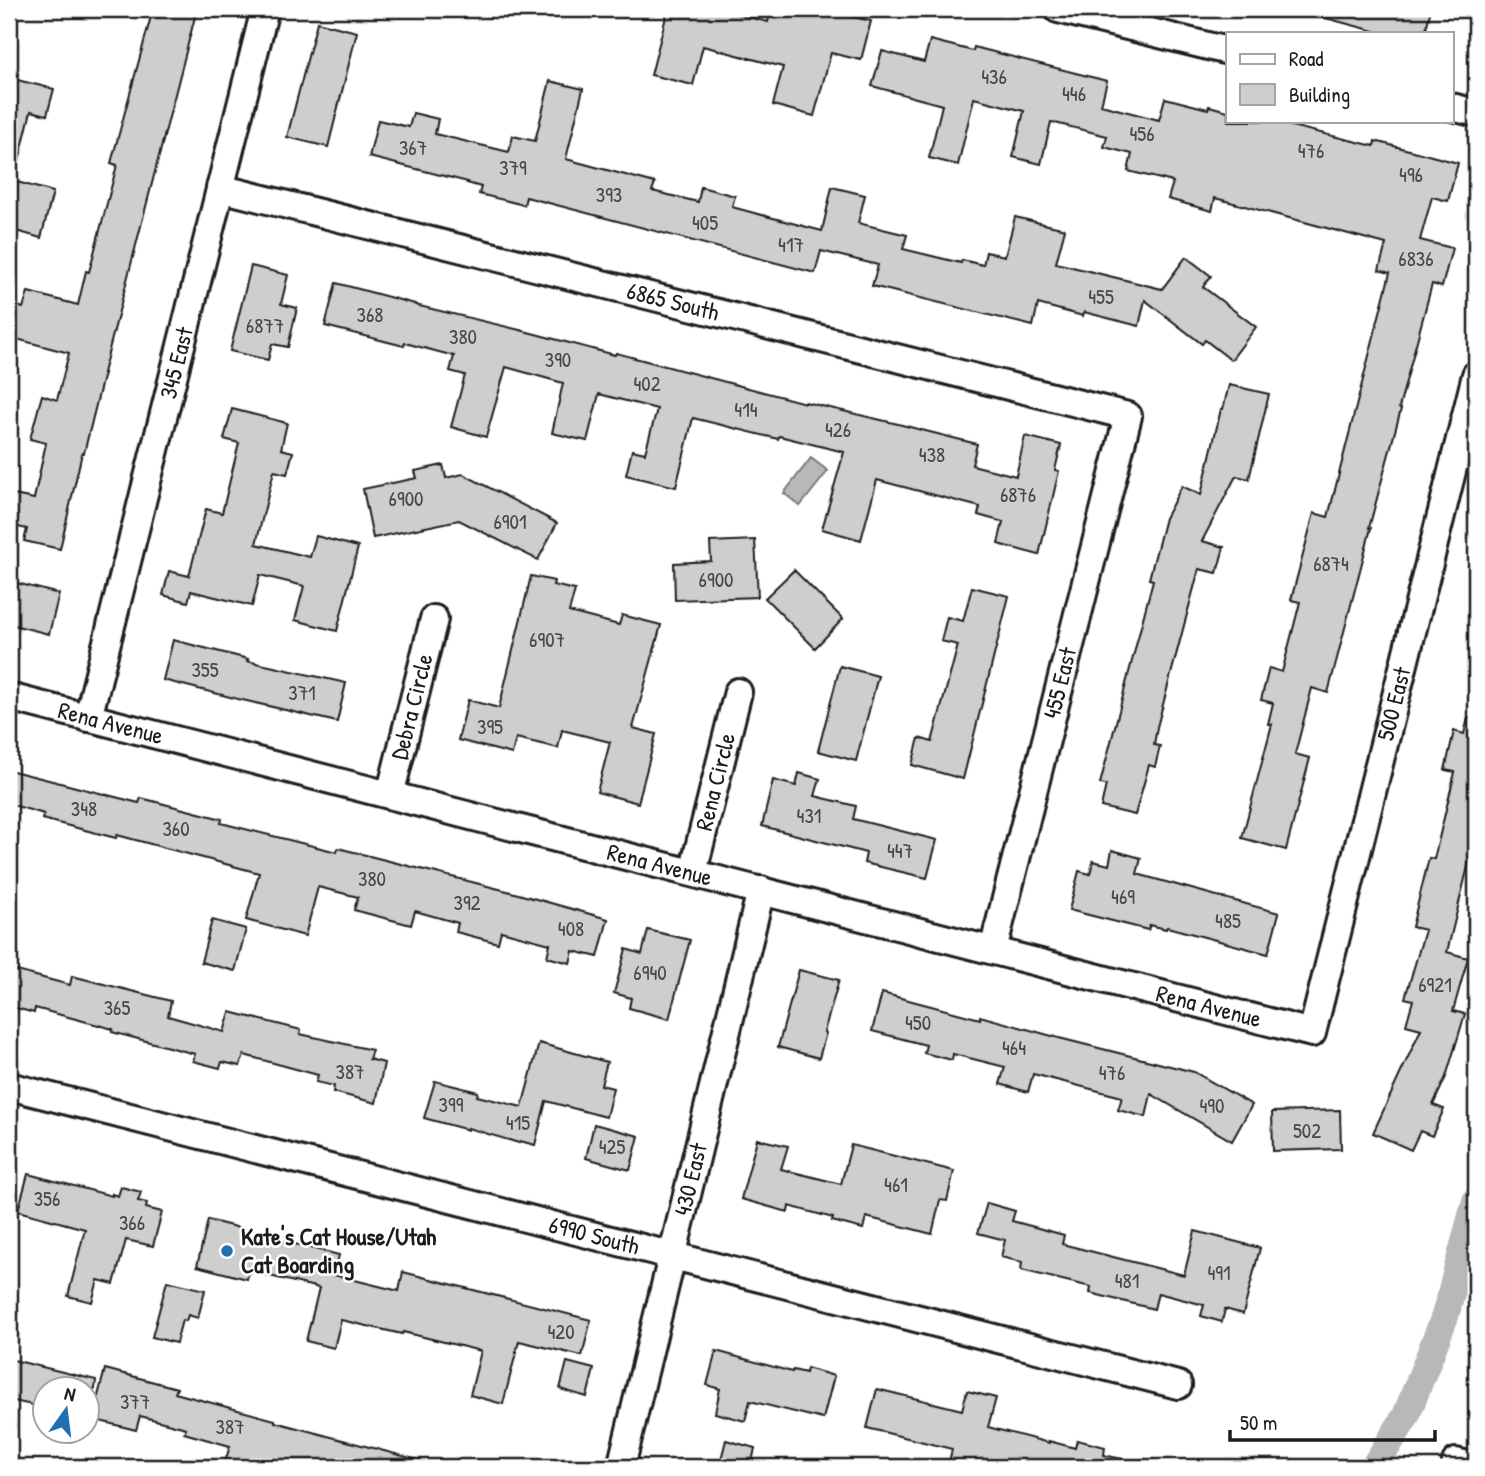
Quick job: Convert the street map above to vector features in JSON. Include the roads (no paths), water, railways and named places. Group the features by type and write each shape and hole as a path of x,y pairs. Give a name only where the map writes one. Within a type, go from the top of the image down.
{"street":[{"name":"345 East","path":"88,718 265,9"},
{"path":"1058,9 1226,51"},
{"path":"1454,108 1476,113"},
{"name":"6865 South","path":"220,188 1128,416"},
{"name":"500 East","path":"1312,1033 1476,375"},
{"name":"455 East","path":"993,950 1128,416"},
{"name":"Debra Circle","path":"390,795 434,619"},
{"name":"Rena Circle","path":"693,872 738,692"},
{"name":"Rena Avenue","path":"9,697 1312,1033"},
{"name":"430 East","path":"621,1467 761,890"},
{"name":"6990 South","path":"9,1086 1178,1385"}],"waterway":[{"path":"1374,1467 1406,1416 1445,1316 1476,1201"}],"place":[{"name":"Kate's Cat House/Utah Cat Boarding","path":"227,1251"}]}
